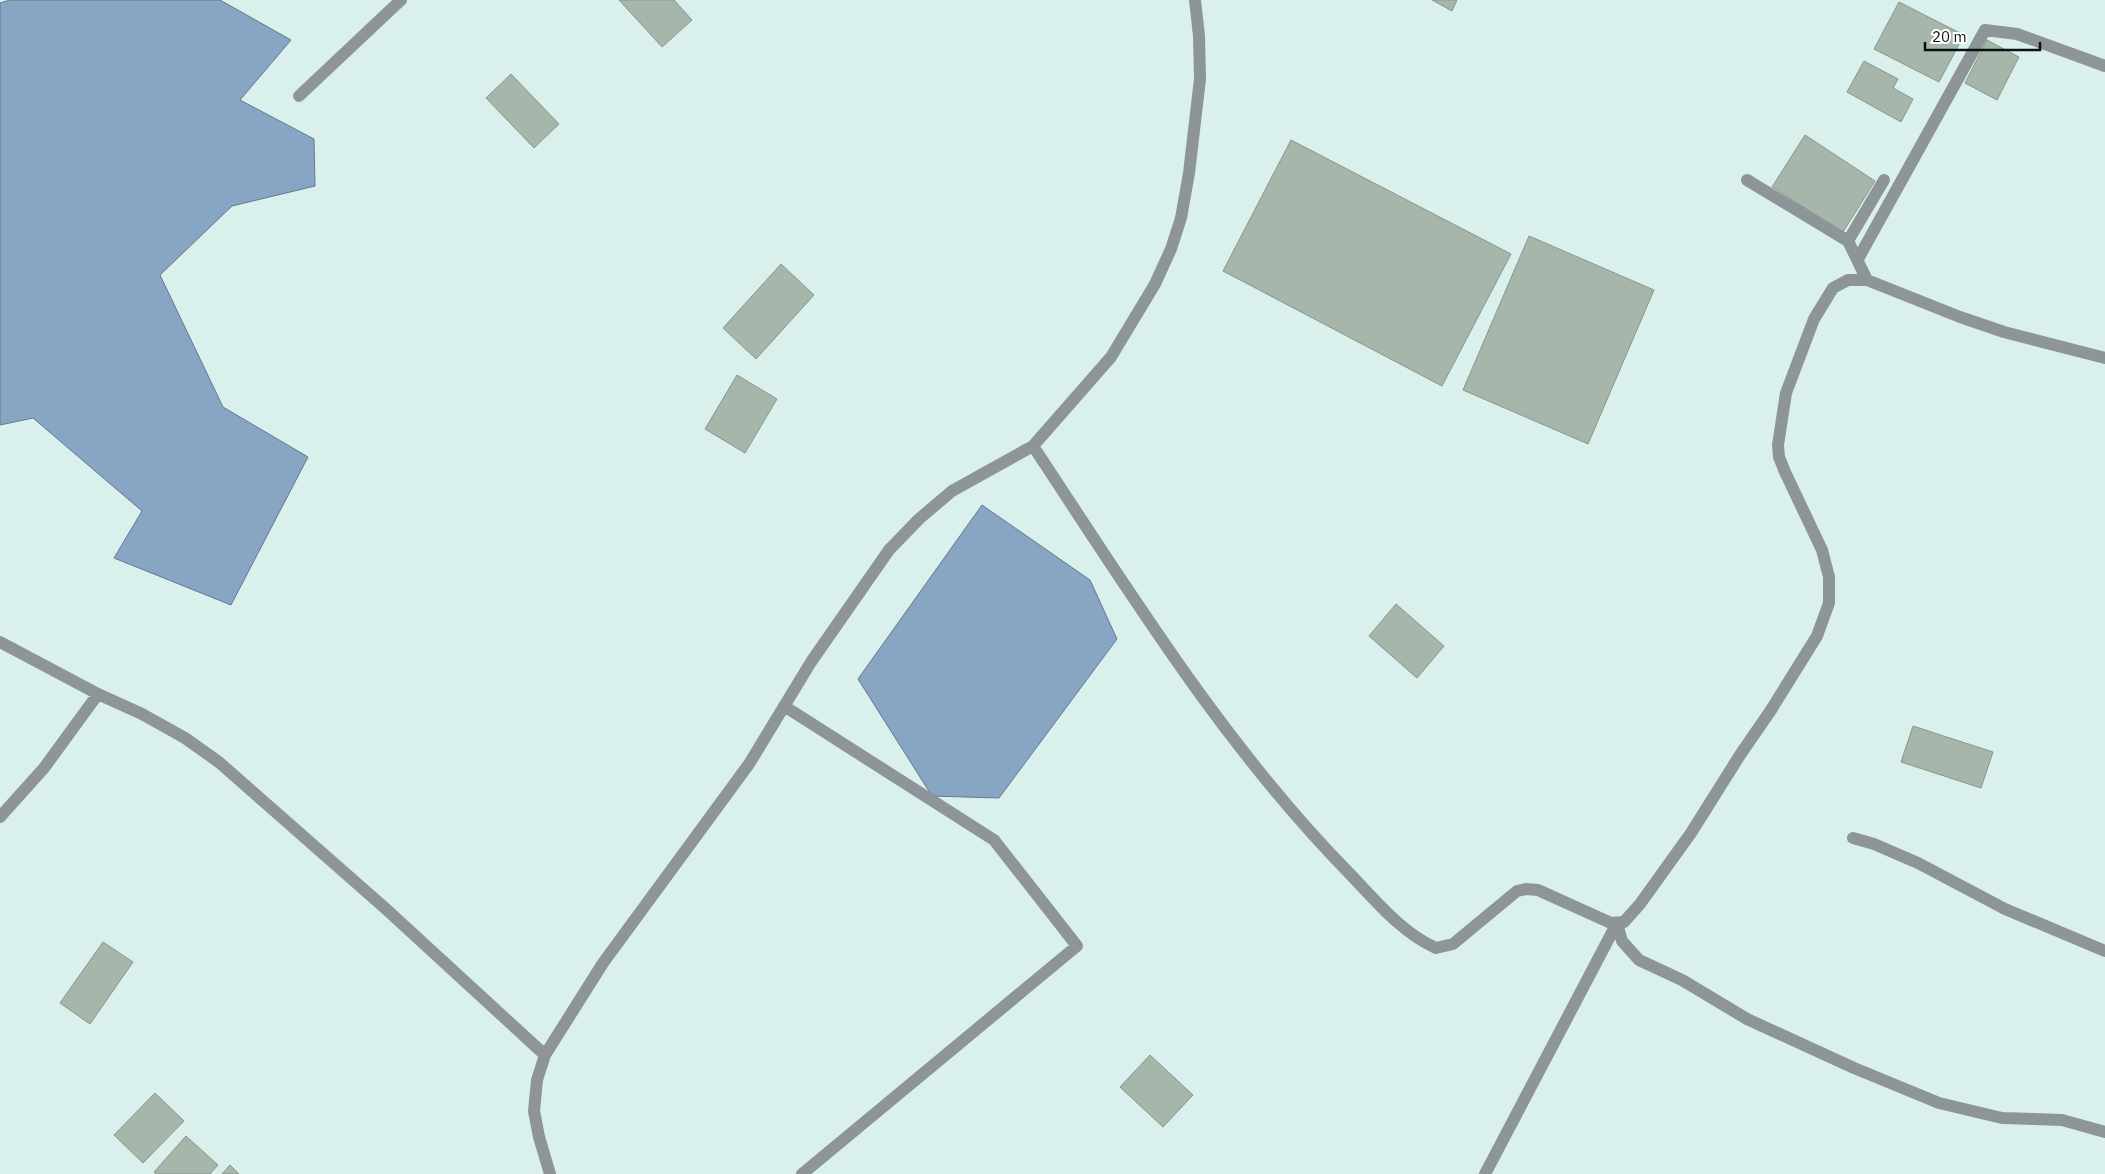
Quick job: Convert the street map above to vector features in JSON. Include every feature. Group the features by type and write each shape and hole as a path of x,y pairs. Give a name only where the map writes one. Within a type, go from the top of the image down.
{"street":[{"path":"299,96 401,0"},
{"path":"550,1174 539,1137 534,1111 537,1080 544,1056 603,963 749,764 811,662 889,550 919,520 952,492 1033,446 1111,357 1155,284 1171,249 1181,218 1189,173 1200,79 1199,36 1195,0"},
{"path":"1858,260 1985,30 2017,34 2105,66"},
{"path":"1747,180 1848,240 1867,280"},
{"path":"1848,240 1884,180"},
{"path":"1033,446 1202,698 1275,790 1329,852 1392,917 1410,932 1436,948 1453,944 1518,891 1538,890 1611,923 1624,922 1691,833 1817,636 1830,603 1830,577 1822,550 1779,457 1781,418 1786,394 1814,319 1833,288 1848,280 1867,280 2004,332 2105,358"},
{"path":"0,642 185,738 220,763 386,909 544,1056"},
{"path":"0,817 44,768 98,694"},
{"path":"784,706 994,840 1077,946 802,1174"},
{"path":"1853,838 1874,844 1918,863 2005,909 2105,952"},
{"path":"1617,923 1622,941 1639,960 1682,980 1747,1019 1854,1068 1940,1102 2002,1118 2062,1120 2105,1132"},
{"path":"1485,1174 1617,923"}],"water":[{"path":"10,0 220,0 291,40 240,100 314,139 315,186 232,206 160,275 223,407 308,457 231,605 114,558 142,511 33,418 0,425 0,3"},
{"path":"982,505 1090,580 1117,639 999,798 932,796 858,679"}],"building":[{"path":"619,0 674,0 692,20 662,47"},
{"path":"1432,0 1457,0 1452,11"},
{"path":"1899,2 1964,35 1939,82 1874,49"},
{"path":"1987,40 2019,57 1997,100 1965,83"},
{"path":"1864,61 1898,79 1893,88 1913,99 1901,122 1847,92"},
{"path":"511,74 559,124 534,148 486,98"},
{"path":"1805,135 1875,181 1843,232 1772,187"},
{"path":"1291,140 1511,254 1442,386 1223,271"},
{"path":"1529,236 1654,290 1588,444 1463,390"},
{"path":"781,264 814,295 756,359 723,328"},
{"path":"737,375 777,399 745,453 705,429"},
{"path":"1396,604 1444,646 1417,678 1369,636"},
{"path":"1913,726 1993,752 1981,788 1901,762"},
{"path":"103,942 133,962 90,1024 60,1003"},
{"path":"1150,1055 1193,1095 1163,1127 1120,1087"},
{"path":"155,1093 184,1121 143,1163 114,1135"},
{"path":"186,1136 218,1165 210,1174 156,1174 154,1172"},
{"path":"230,1165 239,1174 222,1174"}]}
